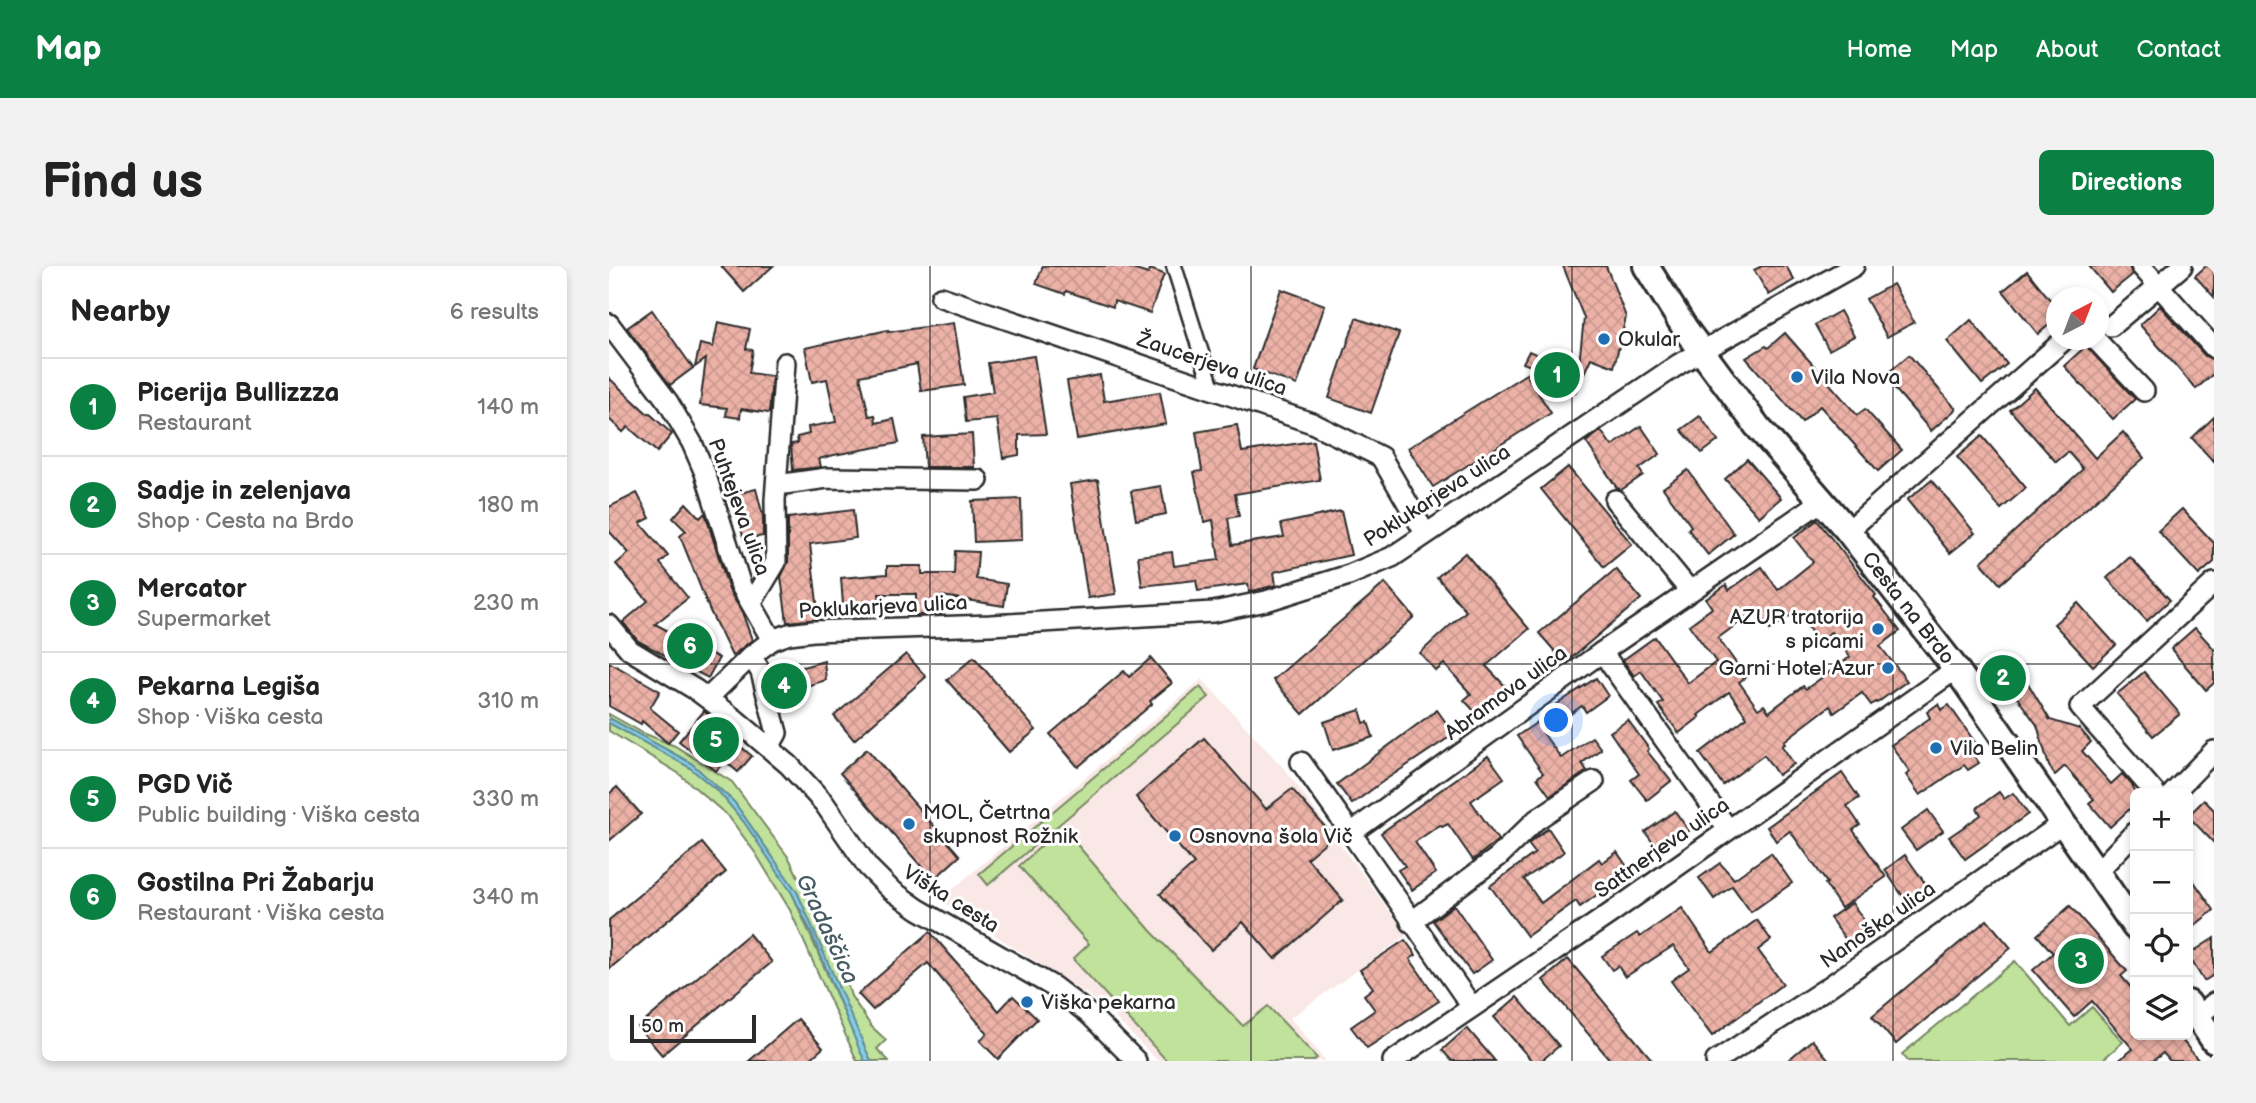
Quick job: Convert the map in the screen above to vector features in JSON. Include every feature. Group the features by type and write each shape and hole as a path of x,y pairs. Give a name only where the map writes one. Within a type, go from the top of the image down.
{"street":[{"path":"1174,266 1212,387"},
{"name":"Cesta na Brdo","path":"1646,266 1701,351 1757,426 1848,531 1956,669 2130,920"},
{"name":"Poklukarjeva ulica","path":"751,656 772,640 789,634 813,631 991,625 1213,612 1266,601 1352,574 1392,557 1701,351 1854,266"},
{"path":"2141,266 2214,348"},
{"path":"2109,329 2182,266"},
{"name":"Žaucerjeva ulica","path":"941,297 1313,423 1381,457 1425,533"},
{"name":"Puhtejeva ulica","path":"609,324 669,402 692,443 705,473 741,586 772,640"},
{"path":"2109,340 2144,391"},
{"name":"Cesta na Brdo","path":"1848,531 2053,350"},
{"path":"752,603 776,562 774,520 785,363"},
{"path":"776,485 827,478 978,480"},
{"path":"1615,499 1690,591"},
{"name":"Abramova ulica","path":"1351,833 1602,652 1822,501"},
{"path":"2151,788 2080,707 2214,583"},
{"name":"Viška cesta","path":"609,625 630,650 708,698 769,747 824,803 869,867 890,889 918,909 1054,988 1089,1014 1136,1061"},
{"path":"1602,652 1728,829"},
{"path":"708,698 751,656 761,672 777,733 769,747"},
{"name":"Sattnerjeva ulica","path":"1393,1061 1611,913 1956,669"},
{"path":"2178,788 2214,751"},
{"path":"1301,762 1472,1007"},
{"path":"1411,922 1498,857 1536,820 1594,781"},
{"name":"Nanoška ulica","path":"1716,1061 1827,988 2063,823"},
{"path":"2097,872 2130,837"},
{"path":"2200,1008 2214,1041"}],"shaded area":[{"name":"Osnovna šola Vič","path":"1202,679 1287,772 1407,935 1290,1018 1326,1061 1158,1061 1099,1002 940,900"}],"green space":[{"path":"1200,687 1209,697 988,885 979,874"},
{"path":"609,714 643,733 675,746 732,782 789,858 815,911 833,939 851,996 871,1026 886,1040 877,1049 889,1061 871,1061 797,892 734,802 691,763 609,718"},
{"path":"609,723 689,767 719,792 744,822 792,893 865,1061 857,1061 790,910 756,854 729,817 678,773 609,731"},
{"path":"1062,827 1151,931 1243,1026 1268,1006 1317,1058 1313,1061 1167,1061 1073,959 1089,944 1019,866"},
{"path":"2015,961 2070,1026 2092,1007 2123,1042 2101,1061 1908,1061 1902,1054"}],"water":[{"name":"Gradaščica","path":"609,718 691,763 734,802 797,892 871,1061 865,1061 860,1051 812,934 792,893 744,822 719,792 689,767 609,723"}],"building":[{"path":"721,266 773,266 744,292"},
{"path":"1043,266 1123,266 1148,274 1150,269 1164,274 1150,313 1114,301 1113,307 1036,284"},
{"path":"1563,266 1606,266 1626,317 1614,367 1591,358 1575,393 1529,372 1536,368 1523,363 1529,351 1578,373 1584,318"},
{"path":"1762,266 1786,266 1794,280 1769,295 1754,270"},
{"path":"2089,266 2129,266 2132,275 2111,292"},
{"path":"2206,266 2214,266 2214,297 2195,276"},
{"path":"2027,271 2046,295 2046,327 2038,334 2003,291"},
{"path":"1893,284 1914,322 1887,337 1866,299"},
{"path":"1281,289 1325,305 1297,385 1253,369"},
{"path":"2160,306 2205,356 2214,360 2214,373 2196,389 2140,325"},
{"path":"652,310 693,368 670,385 627,328"},
{"path":"1840,311 1854,336 1829,350 1815,325"},
{"path":"1356,318 1399,333 1371,413 1329,398"},
{"path":"1971,320 2007,364 1982,384 1947,341"},
{"path":"718,322 750,329 746,349 753,350 749,373 772,376 769,413 741,409 740,418 726,416 727,408 700,405 706,359 695,367 700,344 713,347"},
{"path":"954,323 964,385 921,391 917,364 860,376 869,416 875,415 876,423 894,419 899,443 834,455 819,459 821,467 793,470 791,444 798,443 797,437 809,434 808,427 836,422 827,379 812,382 805,348 888,330"},
{"path":"1785,333 1857,415 1865,409 1902,450 1878,471 1820,406 1802,422 1746,358 1766,346 1768,348"},
{"path":"2082,350 2090,350 2135,399 2113,419 2064,366"},
{"path":"1909,355 1956,409 1931,431 1884,376"},
{"path":"1034,356 1046,434 1019,435 1019,455 1003,458 997,419 966,422 963,397 993,392 988,363"},
{"path":"1526,374 1551,413 1433,487 1408,448"},
{"path":"1100,375 1104,401 1160,392 1166,424 1077,439 1067,381"},
{"path":"609,378 672,434 657,452 628,427 623,432 609,419"},
{"path":"2035,388 2095,458 2123,432 2144,458 2000,584 1981,562 2083,469 2068,452 2056,462 2010,410"},
{"path":"1700,416 1718,441 1702,453 1681,430"},
{"path":"2214,417 2214,462 2192,438"},
{"path":"1237,425 1242,452 1313,441 1320,480 1235,494 1239,516 1228,518 1232,545 1284,537 1281,524 1341,511 1351,555 1274,572 1276,585 1249,592 1248,584 1198,591 1196,580 1142,586 1138,556 1172,552 1174,566 1219,560 1213,520 1204,522 1194,472 1202,471 1196,432"},
{"path":"1641,426 1660,454 1639,469 1643,475 1621,490 1586,442 1601,431 1612,446"},
{"path":"972,434 974,467 925,467 923,437"},
{"path":"1982,436 2026,488 2001,509 1957,457"},
{"path":"1747,459 1781,498 1759,517 1725,479"},
{"path":"1568,467 1632,544 1604,567 1541,489"},
{"path":"1688,470 1734,534 1708,555 1688,529 1691,526 1663,488"},
{"path":"1098,480 1116,594 1088,598 1070,484"},
{"path":"1932,480 1975,533 1950,553 1907,500"},
{"path":"1161,486 1166,514 1136,520 1131,491"},
{"path":"756,489 763,516 763,536 744,540 732,495"},
{"path":"637,493 650,518 640,523 668,556 660,563 688,598 655,624 719,658 708,678 638,641 623,622 648,601 616,564 629,553 609,531 609,507"},
{"path":"1021,499 1022,540 974,542 972,501"},
{"path":"686,503 700,518 705,513 729,590 742,612 752,640 732,656 710,611 680,536 686,531 673,518"},
{"path":"2182,509 2214,543 2214,562 2199,575 2158,531"},
{"path":"853,510 856,538 810,544 819,619 787,622 781,577 788,562 788,518"},
{"path":"1817,520 1876,595 1874,597 1900,631 1880,646 1907,681 1871,705 1862,693 1834,713 1830,706 1784,741 1782,746 1794,764 1778,775 1764,755 1723,785 1700,753 1747,717 1729,692 1679,733 1658,705 1663,702 1641,671 1634,676 1623,660 1655,637 1688,683 1716,662 1689,625 1712,608 1706,599 1726,585 1729,590 1762,567 1778,590 1813,562 1794,538","holes":["1757,610 1770,630 1797,611 1818,642 1831,632 1850,657 1806,689 1803,686 1769,712 1764,705 1758,709 1739,682 1746,677 1718,638"]},
{"path":"955,551 978,552 976,579 1007,584 1004,606 942,596 942,614 916,615 916,594 879,594 880,602 843,605 841,578 887,574 887,566 922,566 922,574 954,574"},
{"path":"1465,553 1529,629 1486,666 1507,688 1478,715 1464,700 1471,694 1444,664 1436,671 1420,653 1466,611 1437,577"},
{"path":"2130,557 2170,600 2147,621 2107,578"},
{"path":"1616,569 1641,599 1565,663 1539,633"},
{"path":"1385,583 1414,617 1303,714 1273,680"},
{"path":"2078,603 2116,645 2093,666 2054,624"},
{"path":"2195,628 2214,649 2214,683 2206,690 2171,649"},
{"path":"906,654 926,677 854,740 834,716"},
{"path":"974,657 1036,730 1009,752 947,680"},
{"path":"1151,658 1172,683 1150,701 1152,704 1078,767 1050,734 1124,671 1129,677"},
{"path":"824,661 826,680 780,694 774,675"},
{"path":"609,662 660,691 650,708 678,731 668,743 642,721 641,724 609,706"},
{"path":"2008,664 2027,682 2050,720 2080,729 2091,742 2082,751 2111,784 2122,774 2132,785 2130,809 2110,827 2089,803 2094,799 2065,766 2055,775 2049,766 2037,725 2007,684 2005,686 1996,677"},
{"path":"2144,672 2180,714 2153,736 2117,694"},
{"path":"1596,678 1608,696 1586,712 1582,706 1543,733 1561,758 1592,737 1601,749 1582,763 1587,771 1550,796 1537,778 1543,773 1517,736 1552,712 1550,709"},
{"name":"Vila Belin","path":"1938,704 1941,710 1949,705 1981,751 1974,756 1979,763 1968,770 1964,765 1920,795 1906,775 1910,772 1891,745 1930,718 1927,712"},
{"path":"1360,710 1373,737 1333,750 1324,722"},
{"path":"1437,710 1454,734 1352,804 1337,784"},
{"path":"704,711 741,742 739,745 752,756 738,772 725,761 716,771 679,741"},
{"path":"1628,720 1649,749 1647,751 1671,781 1647,800 1631,780 1639,774 1610,732"},
{"name":"Osnovna šola Vič","path":"1204,738 1266,809 1292,789 1333,836 1307,858 1343,900 1275,959 1243,922 1211,950 1160,894 1194,864 1136,797"},
{"path":"867,749 960,856 933,880 840,773"},
{"path":"1488,756 1504,778 1471,801 1498,840 1473,860 1448,824 1442,827 1440,825 1415,842 1436,873 1412,890 1398,870 1405,866 1381,833"},
{"path":"1842,773 1859,798 1847,806 1860,825 1853,830 1886,877 1841,908 1825,884 1827,883 1790,831 1776,841 1767,827"},
{"path":"617,787 641,814 609,841 609,794"},
{"path":"1999,792 2004,799 2013,793 2028,814 1965,859 1949,837 1981,815 1977,808"},
{"path":"2204,800 2214,810 2214,843 2193,821 2193,811"},
{"path":"1928,810 1943,831 1916,850 1901,830"},
{"path":"1675,811 1689,831 1660,852 1645,832"},
{"path":"1548,828 1564,852 1524,879 1541,903 1599,859 1602,863 1617,852 1630,871 1580,907 1576,901 1527,936 1490,886 1535,853 1528,844"},
{"path":"702,843 726,872 609,969 609,920"},
{"path":"1771,853 1792,883 1751,912 1732,886 1714,899 1699,878 1720,863 1734,879"},
{"path":"1905,855 1927,886 1906,901 1885,870"},
{"path":"2193,880 2214,910 2195,925 2193,922"},
{"path":"1852,903 1868,926 1847,941 1830,918"},
{"path":"1454,905 1492,960 1472,974 1433,921"},
{"path":"2070,906 2127,971 2121,976 2130,986 2130,1040 2182,1040 2199,1061 2170,1061 2163,1053 2153,1061 2118,1061 2133,1049 2092,1001 2074,1017 2033,970 2053,953 2037,935"},
{"path":"1682,908 1712,952 1757,920 1771,940 1758,950 1783,984 1712,1036 1671,981 1689,968 1673,946 1625,977 1618,966 1612,970 1602,956 1637,933 1640,937"},
{"path":"1987,920 2011,948 1896,1044 1872,1016"},
{"path":"930,932 999,1011 1013,996 1037,1019 998,1059 980,1041 987,1033 928,963 873,1010 858,994"},
{"path":"749,934 772,962 662,1055 638,1027"},
{"path":"2214,938 2214,975 2204,981 2193,963 2193,952"},
{"path":"1405,940 1416,955 1410,959 1439,1001 1367,1048 1351,1027 1375,1010 1364,995 1373,988 1360,970"},
{"path":"1568,959 1653,1061 1611,1061 1543,980"},
{"path":"1517,997 1559,1046 1541,1061 1532,1061 1494,1017"},
{"path":"798,1019 823,1048 808,1061 749,1061"},
{"path":"1467,1028 1495,1061 1452,1061 1442,1050"},
{"path":"1812,1040 1830,1061 1787,1061"}],"place":[{"name":"Okular","path":"1604,339"},
{"name":"Picerija Bullizzza","path":"1557,375"},
{"name":"Vila Nova","path":"1797,377"},
{"name":"AZUR tratorija s picami","path":"1878,629"},
{"name":"Gostilna Pri Žabarju","path":"690,646"},
{"name":"Garni Hotel Azur","path":"1888,668"},
{"name":"Sadje in zelenjava","path":"2003,678"},
{"name":"Pekarna Legiša","path":"784,686"},
{"name":"PGD Vič","path":"716,740"},
{"name":"Vila Belin","path":"1936,748"},
{"name":"MOL, Četrtna skupnost Rožnik","path":"909,824"},
{"name":"Osnovna šola Vič","path":"1175,836"},
{"name":"Mercator","path":"2081,961"},
{"name":"Viška pekarna","path":"1027,1002"}]}
